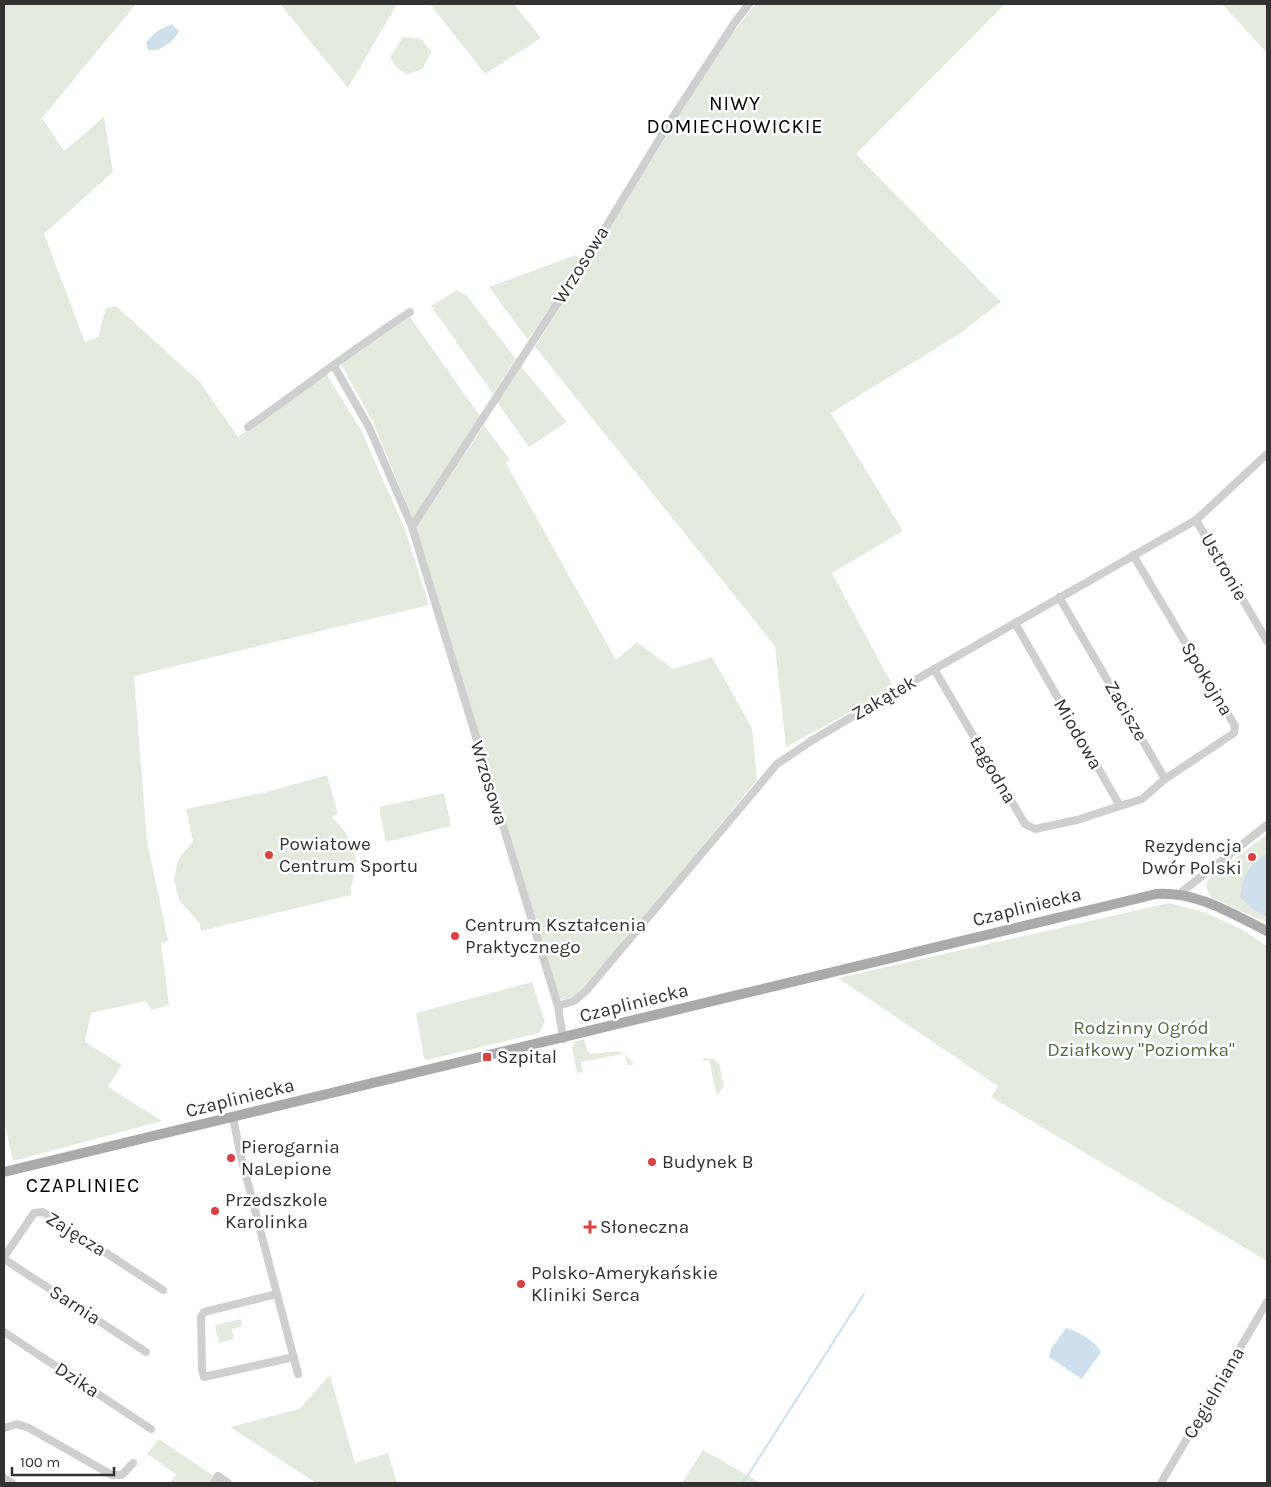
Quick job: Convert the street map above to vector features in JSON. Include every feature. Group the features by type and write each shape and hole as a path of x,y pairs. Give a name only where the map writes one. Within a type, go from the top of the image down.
{"main road":[{"name":"Czapliniecka","path":"4,1172 563,1039 1156,894 1179,894 1199,899 1267,931"}],"street":[{"name":"Wrzosowa","path":"412,527 587,258 671,120 735,22 749,4"},
{"path":"248,427 374,335 410,312"},
{"name":"Wrzosowa","path":"334,366 369,427 412,527 558,1006 563,1039"},
{"name":"Zakątek","path":"558,1006 574,1001 586,991 777,764 831,729 934,669 1196,520 1267,454"},
{"name":"Ustronie","path":"1196,520 1267,641"},
{"name":"Spokojna","path":"1133,555 1235,726 1234,733 1165,779"},
{"name":"Zacisze","path":"1059,597 1165,779"},
{"name":"Miodowa","path":"1015,623 1120,806"},
{"name":"Łagodna","path":"934,669 1025,824 1035,828 1077,820 1120,806"},
{"path":"1120,806 1142,799 1165,779"},
{"path":"1179,894 1267,826"},
{"path":"233,1118 241,1157 298,1374"},
{"name":"Zajęcza","path":"4,1258 34,1213 43,1212 163,1290"},
{"name":"Sarnia","path":"4,1258 146,1352"},
{"path":"277,1294 204,1312 200,1317 202,1370 204,1377 294,1356"},
{"name":"Cegielniana","path":"1161,1483 1267,1302"},
{"name":"Dzika","path":"4,1332 151,1429"},
{"path":"4,1428 17,1424 30,1428 112,1475 122,1475 133,1463"},
{"path":"214,1483 218,1476 228,1483"},
{"path":"4,1478 12,1483"}],"green space":[{"path":"4,4 136,4 42,118 64,151 104,117 113,172 44,234 85,342 98,337 106,308 116,306 200,382 238,437 325,372 362,432 404,527 429,605 134,676 147,842 168,940 171,940 161,943 169,1005 152,1010 145,1001 91,1013 85,1042 122,1065 108,1087 162,1121 13,1161 4,1121"},
{"path":"280,4 397,4 348,88"},
{"path":"430,4 514,4 541,38 485,74"},
{"path":"756,4 1005,4 856,154 1001,302 959,334 831,413 903,531 832,573 894,688 786,747 775,646 535,347 692,95 732,34"},
{"path":"1222,4 1267,4 1267,53"},
{"path":"403,37 420,38 432,52 422,69 407,75 396,67 390,57"},
{"path":"576,255 582,260 528,340 489,287"},
{"path":"457,290 468,297 516,359 493,394 431,306"},
{"path":"410,317 480,416 413,520 374,424 341,364 372,339"},
{"path":"520,365 567,422 529,447 497,402"},
{"path":"484,425 510,460 506,463 616,660 637,642 673,669 712,657 752,728 757,780 585,988 572,997 559,1000 416,528"},
{"name":"Powiatowe Centrum Sportu","path":"327,775 338,814 332,817 351,841 356,855 351,895 201,931 199,923 179,900 174,879 178,860 193,841 186,809 267,792"},
{"path":"444,793 451,826 386,842 379,807"},
{"name":"Rezydencja Dwór Polski","path":"1267,834 1267,923 1211,897 1206,887 1208,880"},
{"name":"Rodzinny Ogród Działkowy \"Poziomka\"","path":"1169,903 1204,912 1243,930 1267,946 1267,1261 991,1097 998,1086 838,978"},
{"path":"532,982 545,1022 539,1033 427,1060 424,1058 416,1013"},
{"path":"584,1039 587,1050 591,1054 618,1051 627,1056 634,1064 627,1065 625,1055 622,1054 581,1062 583,1072 577,1073 572,1048 575,1042"},
{"path":"705,1058 715,1059 720,1067 724,1086 717,1096 709,1060 702,1061"},
{"path":"241,1319 242,1326 232,1329 234,1339 219,1343 215,1325"},
{"path":"330,1375 355,1463 388,1453 397,1483 316,1483 230,1427 299,1409"},
{"path":"159,1439 224,1483 170,1483 176,1474 147,1454"},
{"path":"703,1450 761,1483 682,1483"}],"water":[{"path":"172,24 179,31 174,39 162,48 148,50 146,42 157,31"},
{"path":"1267,854 1267,917 1251,908 1240,897 1245,877 1251,867"},
{"path":"1066,1328 1085,1337 1095,1344 1101,1352 1082,1379 1049,1357 1051,1349"}],"waterway":[{"path":"743,1483 864,1294"}],"place":[{"name":"Powiatowe Centrum Sportu","path":"269,855"},
{"name":"Rezydencja Dwór Polski","path":"1252,857"},
{"name":"Centrum Kształcenia Praktycznego","path":"455,936"},
{"name":"Szpital","path":"487,1057"},
{"name":"Pierogarnia NaLepione","path":"231,1158"},
{"name":"Budynek B","path":"652,1162"},
{"name":"Przedszkole Karolinka","path":"215,1211"},
{"name":"Słoneczna","path":"590,1227"},
{"name":"Polsko-Amerykańskie Kliniki Serca","path":"521,1284"}],"district":[{"name":"NIWY DOMIECHOWICKIE","path":"735,114"},
{"name":"CZAPLINIEC","path":"83,1185"}]}
